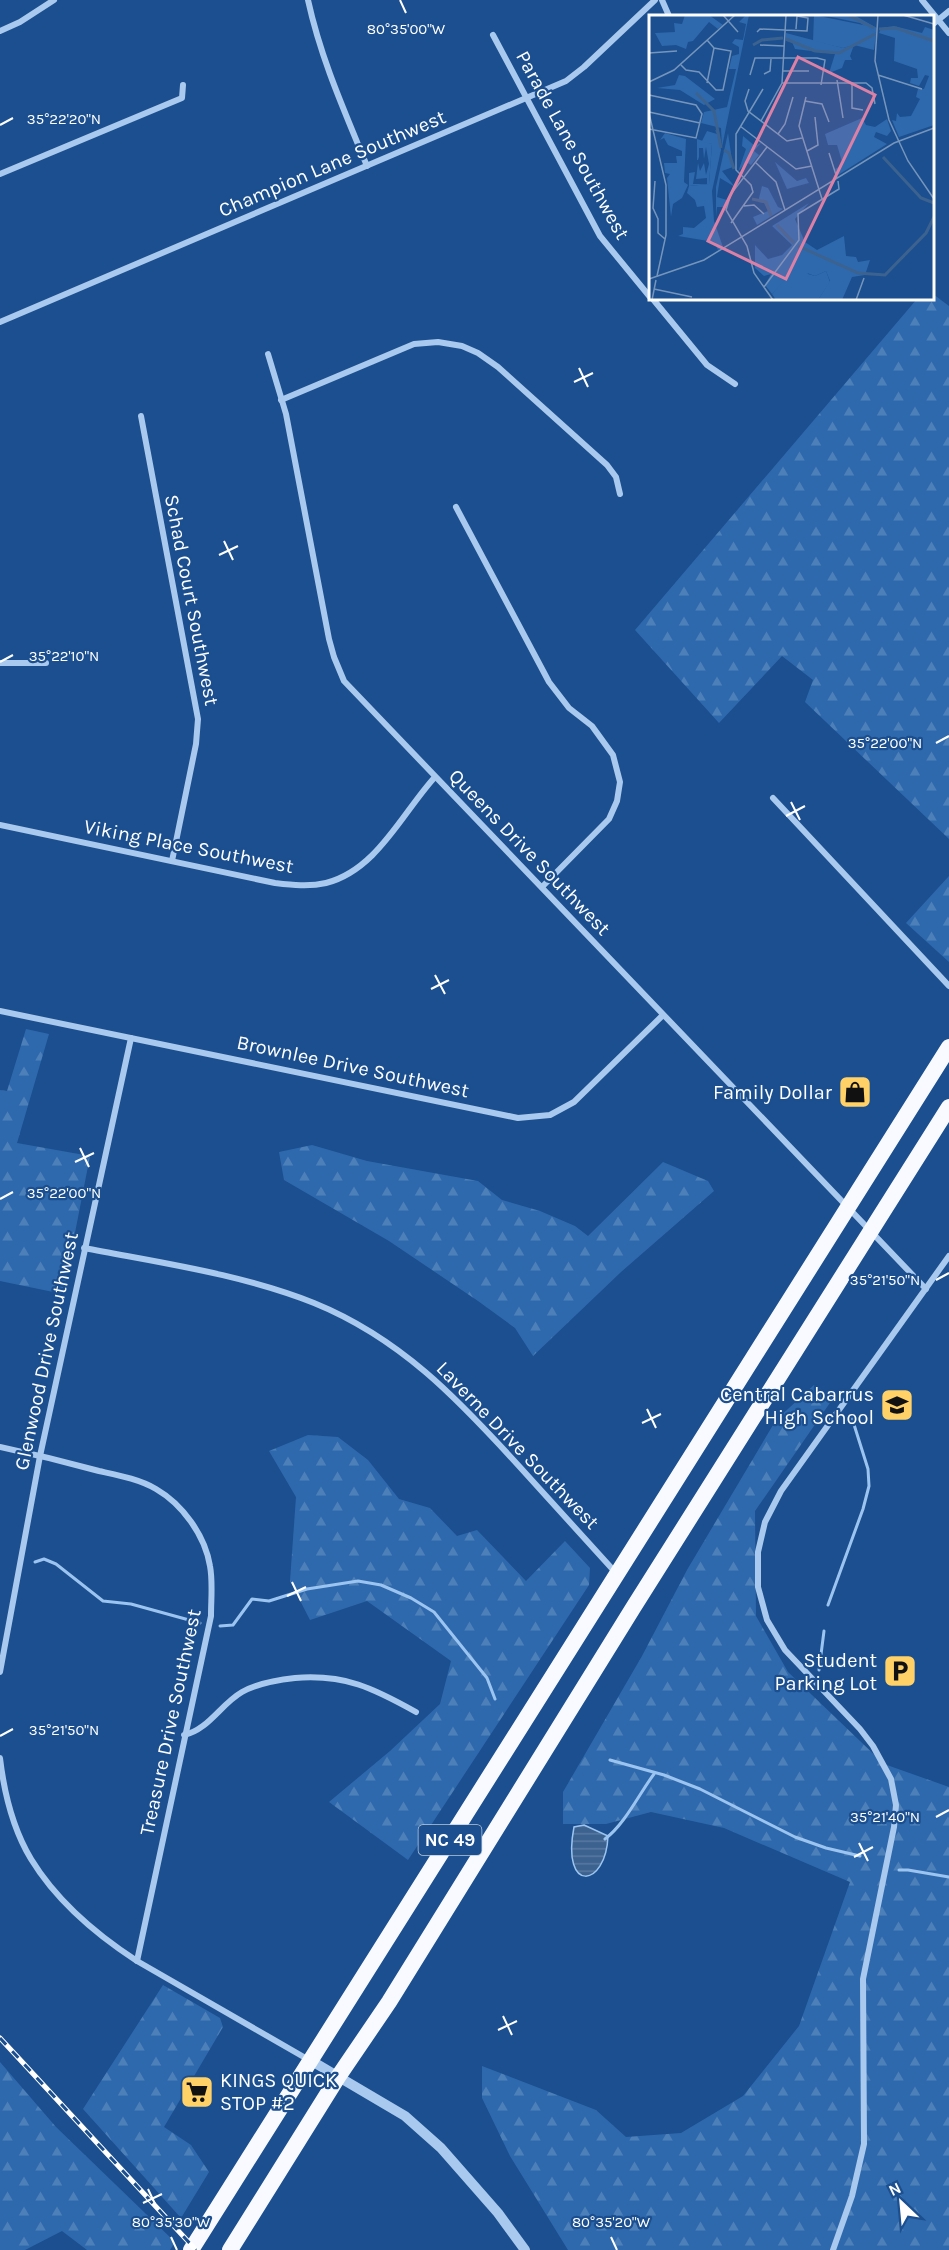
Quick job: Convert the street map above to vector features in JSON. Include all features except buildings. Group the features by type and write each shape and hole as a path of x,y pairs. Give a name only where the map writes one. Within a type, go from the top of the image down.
{"highway":[{"name":"NC 49","path":"192,2250 949,1047"},
{"name":"NC 49","path":"230,2250 395,1992 949,1107"}],"street":[{"path":"0,31 20,22 54,0"},
{"path":"308,0 316,35 331,81 367,166"},
{"name":"Champion Lane Southwest","path":"0,322 566,81 655,0"},
{"path":"662,0 669,15"},
{"path":"921,0 930,15"},
{"path":"949,11 935,23 949,33"},
{"name":"Parade Lane Southwest","path":"493,35 600,236 649,296"},
{"path":"0,174 182,98 183,85"},
{"name":"Parade Lane Southwest","path":"653,300 707,365 735,384"},
{"path":"281,399 414,344 438,342 462,346 478,353 498,367 608,465 616,477 620,494"},
{"name":"Queens Drive Southwest","path":"268,354 281,399 334,657 351,690 848,1208 872,1230 926,1289"},
{"name":"Schad Court Southwest","path":"141,416 198,719 196,744 172,861"},
{"path":"456,507 549,682 569,708 592,726 613,754 619,772 617,801 609,819 542,887"},
{"path":"0,663 46,663"},
{"name":"Viking Place Southwest","path":"0,825 275,883 297,885 327,883 351,872 367,861 435,777"},
{"path":"773,798 949,986"},
{"name":"Brownlee Drive Southwest","path":"0,1011 518,1118 550,1115 574,1102 663,1015"},
{"name":"Glenwood Drive Southwest","path":"0,1672 40,1456 131,1038"},
{"name":"Laverne Drive Southwest","path":"84,1248 155,1261 277,1290 333,1312 381,1339 410,1358 483,1427 616,1574"},
{"path":"833,2250 852,2196 864,2144 863,1978 894,1827 896,1797 891,1779 873,1746 774,1635 767,1620 758,1587 758,1552 765,1522 781,1491 949,1256"},
{"name":"Treasure Drive Southwest","path":"0,1447 124,1477 153,1487 176,1504 201,1540 210,1565 211,1616 136,1961"},
{"path":"184,1735 198,1730 242,1692 279,1680 313,1677 340,1679 364,1686 416,1712"},
{"path":"0,1758 2,1775 15,1824 31,1859 71,1908 119,1950 136,1961 405,2116 441,2148 498,2213 525,2250"}],"green space":[{"path":"934,295 949,306 949,839 805,702 813,680 782,656 719,723 635,630 916,300 934,300"},
{"path":"949,876 949,962 906,923"},
{"path":"26,1029 49,1034 17,1143 90,1156 63,1294 0,1281 0,1090 7,1091"},
{"path":"312,1145 367,1161 478,1181 502,1200 540,1211 575,1226 588,1236 663,1162 708,1181 714,1191 621,1272 533,1356 515,1328 478,1301 389,1241 284,1180 279,1152"},
{"path":"814,1385 834,1397 755,1511 756,1616 788,1672 884,1764 949,1787 949,2250 568,2250 510,2156 482,2098 482,2066 596,2110 626,2137 681,2133 743,2096 799,2026 850,1882 724,1828 651,1812 606,1824 563,1824 563,1792 642,1656 687,1570 776,1420"},
{"path":"308,1435 338,1437 368,1460 399,1499 430,1508 457,1536 477,1530 526,1581 565,1541 590,1568 589,1585 408,1860 329,1802 390,1751 440,1704 451,1661 367,1601 310,1620 290,1581 296,1497 269,1451"},
{"path":"163,1985 220,2018 223,2027 164,2127 191,2145 209,2172 181,2218 83,2109"},
{"path":"0,2062 56,2127 175,2242 170,2250 87,2250 62,2231 25,2250 0,2250"}],"shaded area":[{"path":"584,1825 608,1836 600,1866 593,1874 585,1876 579,1873 574,1864 572,1849 574,1827"}],"waterway":[{"path":"828,1605 863,1509 869,1486 868,1469 851,1415"},
{"path":"35,1562 44,1559 56,1564 103,1601 131,1604 200,1623"},
{"path":"220,1626 233,1625 252,1599 269,1601 307,1589 358,1581 381,1585 411,1598 434,1612 487,1678 495,1699"},
{"path":"819,1670 824,1631"},
{"path":"610,1760 664,1775 700,1789 795,1837 826,1848 860,1856"},
{"path":"605,1839 625,1817 654,1774"},
{"path":"899,1870 949,1877"}],"railway":[{"path":"0,2038 196,2250"}],"place":[{"name":"Family Dollar","path":"855,1092"},
{"name":"Central Cabarrus High School","path":"897,1405"},
{"name":"Student Parking Lot","path":"900,1671"},
{"name":"KINGS QUICK STOP #2","path":"197,2092"}]}
